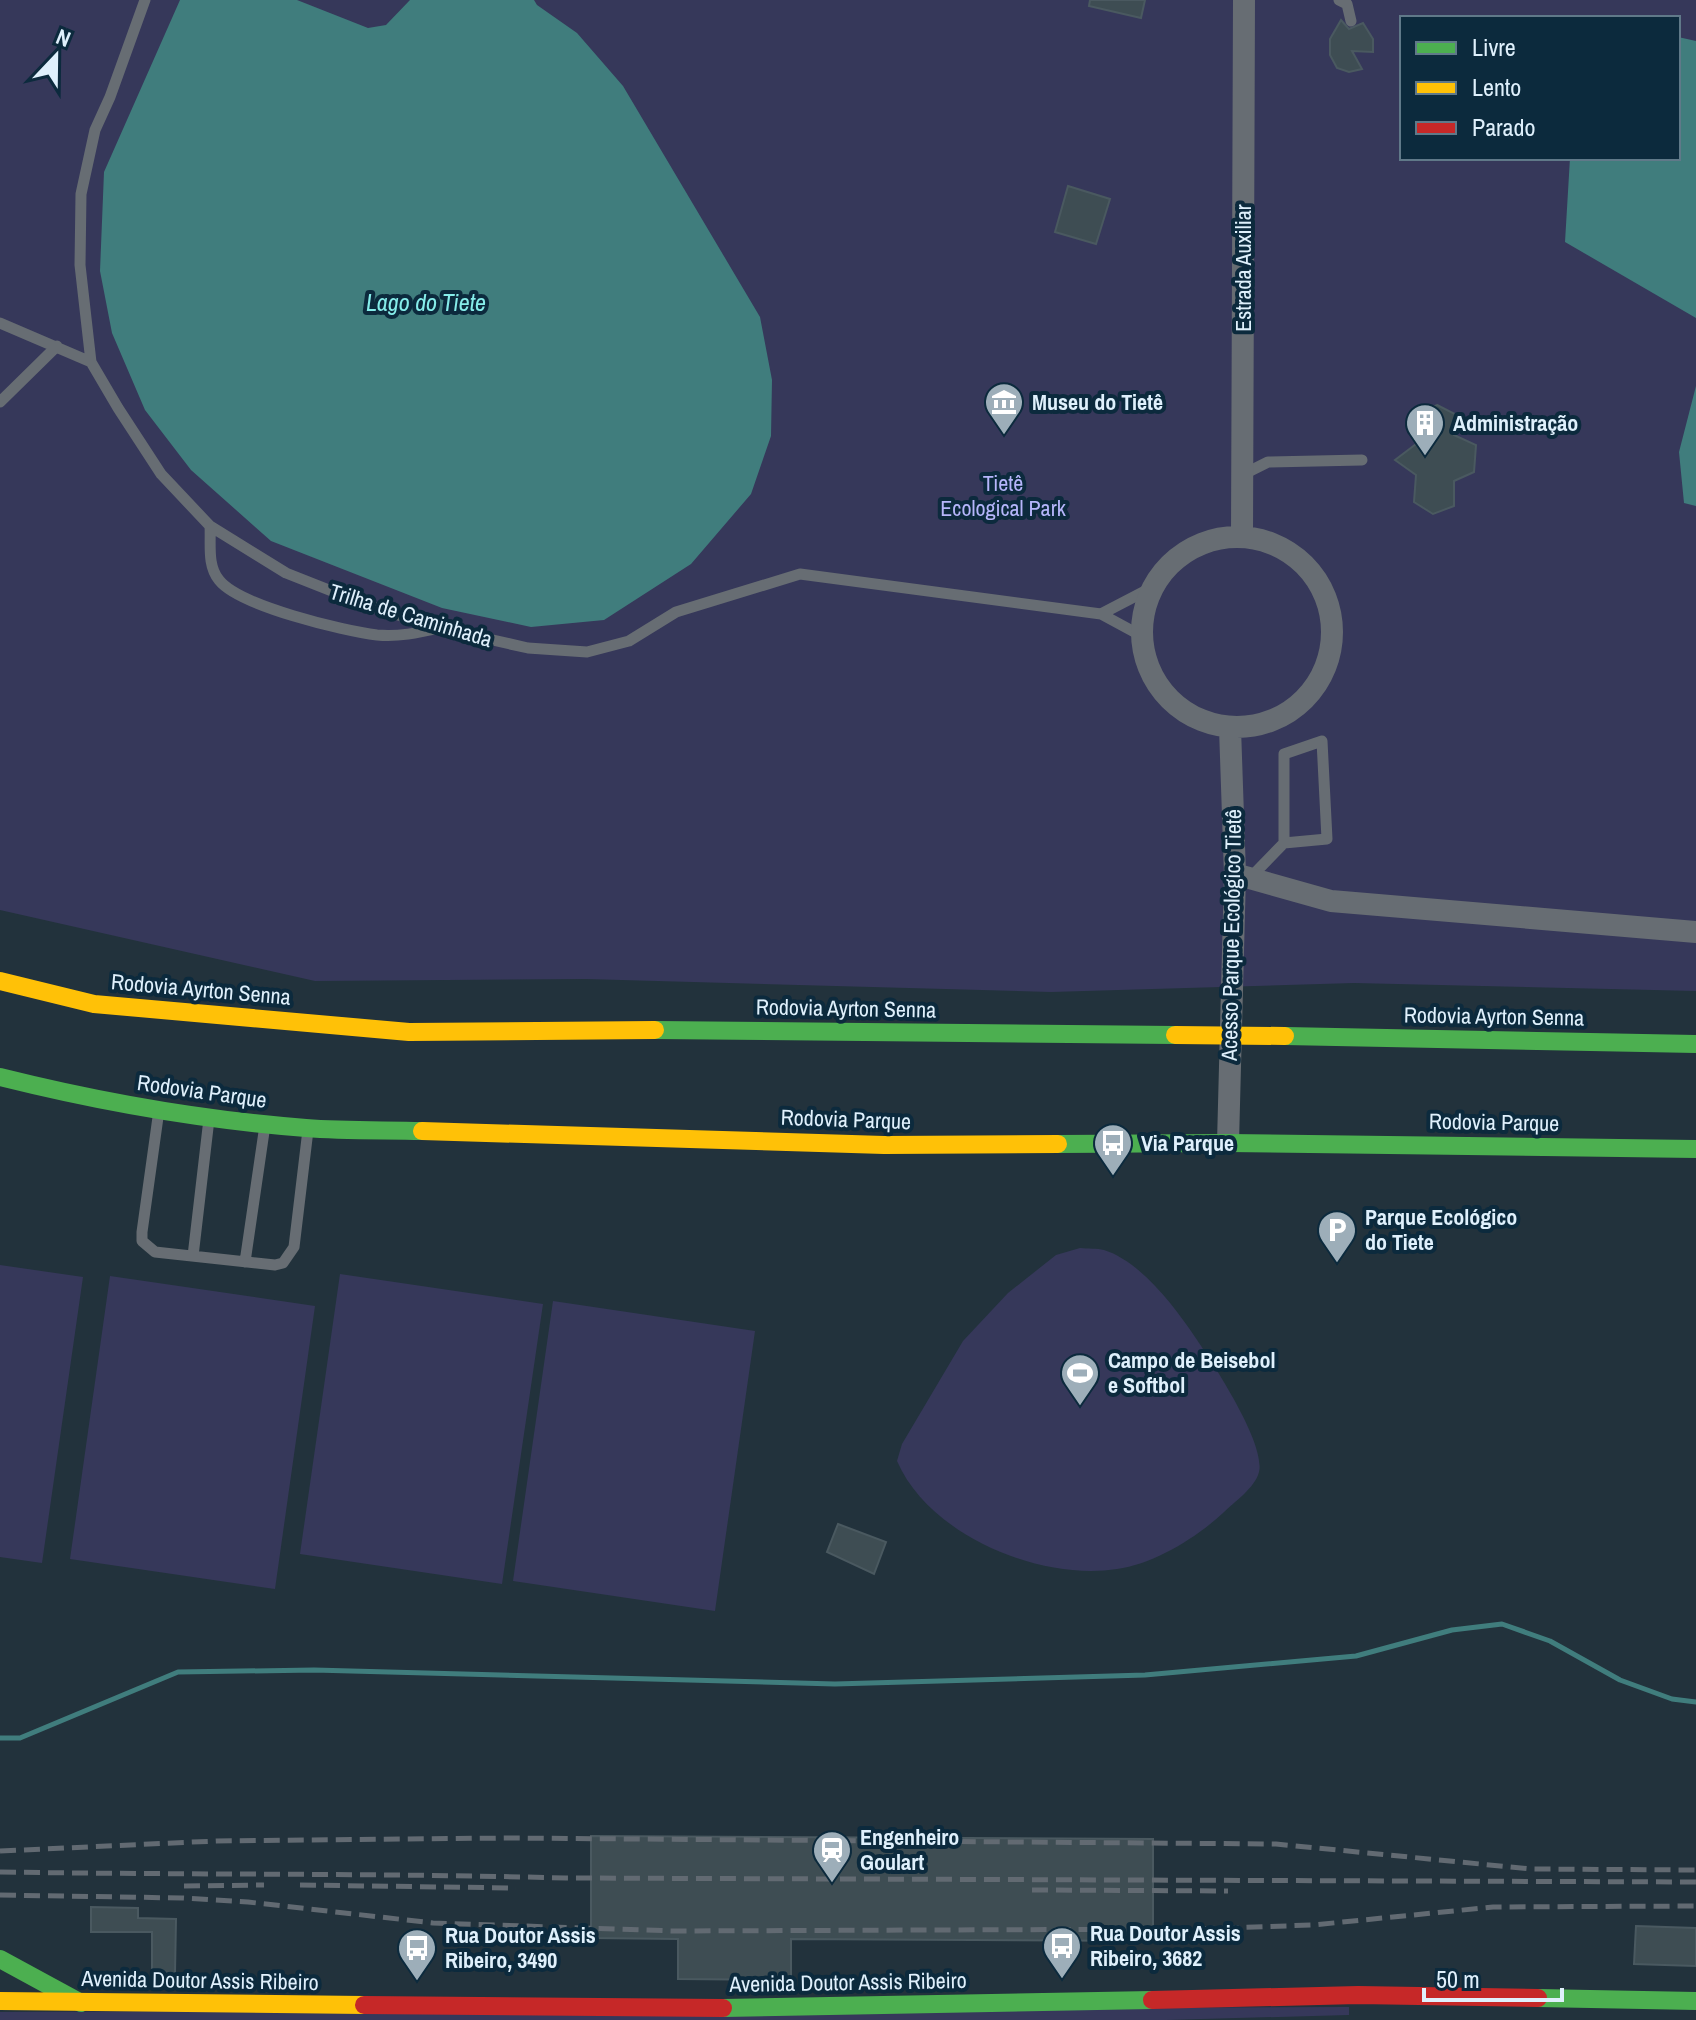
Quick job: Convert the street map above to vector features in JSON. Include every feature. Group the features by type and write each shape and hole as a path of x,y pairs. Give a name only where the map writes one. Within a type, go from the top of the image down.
{"main road":[{"name":"Rodovia Ayrton Senna","path":"0,981 94,1004 409,1032 663,1030 1285,1036 1696,1044"},
{"name":"Rodovia Parque","path":"0,1077 79,1097 209,1118 308,1128 884,1145 1228,1143 1696,1149"},
{"path":"0,1959 81,2003"},
{"name":"Avenida Doutor Assis Ribeiro","path":"0,2001 691,2014 860,2014 1358,1995 1696,2001"}],"street":[{"name":"Estrada Auxiliar","path":"1242,536 1244,0"},
{"path":"1242,536 1285,549 1317,579 1333,620 1331,654 1318,685 1295,709 1264,724 1230,728 1200,721 1174,704 1154,681 1138,634 1151,588 1165,569 1187,550 1213,539 1242,536"},
{"name":"Acesso Parque Ecológico Tietê","path":"1228,1143 1242,876 1230,728"},
{"path":"1242,876 1331,901 1696,932"}],"lane":[{"name":"Trilha de Caminhada","path":"145,0 95,130 81,194 80,265 91,362 161,474 210,526 286,573 367,605 439,628 528,648 587,652 629,641 676,612 800,574 1101,614 1138,634"},
{"path":"1339,0 1347,4 1351,21"},
{"path":"0,323 91,362"},
{"path":"0,402 57,346"},
{"path":"1241,475 1268,462 1362,460"},
{"path":"210,526 211,565 221,582 248,599 321,625 378,635 408,635 439,628"},
{"path":"1101,614 1151,588"},
{"path":"1242,876 1284,843 1327,839 1322,741 1284,754 1284,843"},
{"path":"159,1110 142,1241 155,1252 275,1265 290,1256 294,1247 308,1128"},
{"path":"193,1256 209,1118"},
{"path":"245,1262 265,1124"}],"green space":[{"name":"Tietê Ecological Park","path":"0,0 1696,0 1696,991 1354,983 1051,992 586,979 315,981 0,910"},
{"name":"Campo de Beisebol e Softbol","path":"1080,1248 1101,1249 1131,1264 1167,1299 1225,1383 1246,1423 1259,1459 1259,1472 1253,1484 1212,1522 1160,1556 1117,1569 1086,1571 1054,1568 990,1547 960,1531 934,1511 912,1487 897,1461 902,1444 963,1341 1008,1293 1056,1255"},
{"path":"0,1265 83,1277 42,1563 0,1557"},
{"path":"340,1274 543,1304 502,1584 300,1554"},
{"path":"110,1276 315,1306 275,1589 70,1559"},
{"path":"553,1301 755,1331 715,1611 513,1581"},
{"path":"1349,2007 1349,2015 1167,2020 0,2020 0,2012"}],"water":[{"name":"Lago do Tiete","path":"180,0 297,0 368,28 386,25 410,0 534,0 577,33 623,86 760,317 772,380 771,436 751,494 691,564 604,620 531,627 442,608 271,541 191,470 145,410 112,333 100,271 104,172"},
{"path":"1680,37 1696,41 1696,318 1565,242 1570,160 1680,160"},
{"path":"1696,386 1696,506 1684,503 1679,452"}],"building":[{"path":"1090,0 1145,0 1141,18 1089,6"},
{"path":"1341,20 1349,29 1363,23 1373,39 1373,52 1352,51 1362,69 1349,72 1337,68 1330,55 1330,39"},
{"path":"1068,186 1110,199 1096,244 1055,232"},
{"name":"Administração","path":"1437,405 1455,414 1454,435 1476,445 1474,472 1454,481 1454,506 1433,514 1414,502 1416,475 1395,460 1416,444 1417,414"},
{"path":"838,1524 886,1542 874,1574 827,1552"},
{"path":"591,1836 1153,1839 1153,1941 791,1939 791,1980 678,1979 678,1939 591,1938"},
{"path":"91,1907 138,1908 138,1918 176,1919 175,1973 152,1972 152,1932 91,1932"},
{"path":"1636,1926 1696,1928 1696,1966 1634,1964"}],"waterway":[{"path":"0,1738 20,1738 178,1672 314,1670 835,1684 1145,1675 1356,1656 1452,1630 1502,1624 1550,1641 1620,1680 1672,1699 1696,1702"}],"railway":[{"path":"0,1851 216,1841 508,1838 1276,1844 1531,1869 1696,1870"},
{"path":"0,1872 566,1878 1696,1882"},
{"path":"184,1886 264,1885"},
{"path":"300,1885 516,1888"},
{"path":"1032,1890 1228,1891"},
{"path":"0,1895 182,1898 248,1902 433,1923 674,1931 1193,1929 1313,1925 1493,1907 1696,1906"}],"traffic: fast":[{"path":"655,1030 1175,1035"},
{"path":"1285,1036 1696,1044"},
{"path":"0,1077 113,1102 267,1125 422,1131"},
{"path":"1058,1144 1696,1149"},
{"path":"0,1959 81,2003"},
{"path":"1538,1998 1696,2001"},
{"path":"723,2008 1152,2000"}],"traffic: slow":[{"path":"0,981 94,1004 409,1032 655,1030"},
{"path":"1175,1035 1285,1036"},
{"path":"422,1131 884,1145 1058,1144"},
{"path":"0,2001 364,2005"}],"traffic: jam":[{"path":"1152,2000 1358,1995 1538,1998"},
{"path":"364,2005 723,2008"}],"place":[{"name":"Museu do Tietê","path":"1004,436"},
{"name":"Administração","path":"1425,457"},
{"name":"Via Parque","path":"1113,1177"},
{"name":"Parque Ecológico do Tiete","path":"1337,1264"},
{"name":"Campo de Beisebol e Softbol","path":"1080,1407"},
{"name":"Engenheiro Goulart","path":"832,1884"},
{"name":"Rua Doutor Assis Ribeiro, 3682","path":"1062,1980"},
{"name":"Rua Doutor Assis Ribeiro, 3490","path":"417,1982"}]}
